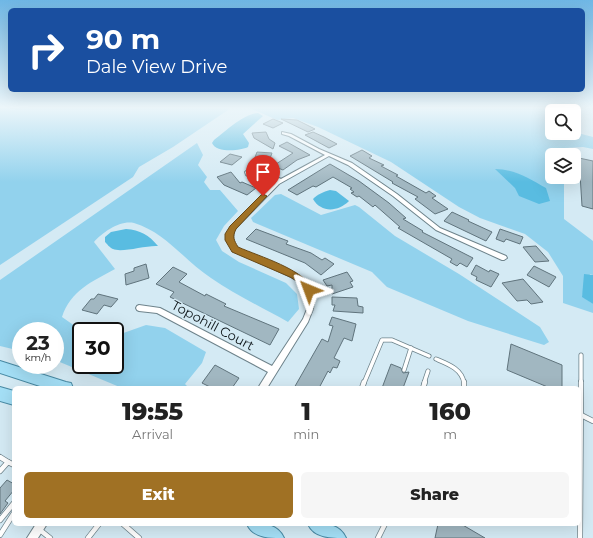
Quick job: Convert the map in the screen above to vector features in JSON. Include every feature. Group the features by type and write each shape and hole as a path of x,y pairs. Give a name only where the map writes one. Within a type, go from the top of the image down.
{"main road":[{"path":"0,367 60,386"},
{"path":"0,394 12,397"},
{"path":"259,526 275,538"},
{"path":"319,526 337,538"}],"street":[{"path":"283,133 350,164 395,195 438,229 504,258"},
{"path":"263,386 310,311 312,304 309,290 300,279 294,275 235,250 229,240 229,234 273,186 328,155"},
{"path":"273,186 248,174 247,172 256,169 281,181"},
{"name":"Topohill Court","path":"139,308 158,310 273,371"},
{"path":"32,538 40,526"}],"lane":[{"path":"363,386 382,340 386,339 429,356"},
{"path":"404,370 411,348"},
{"path":"580,355 580,386"},
{"path":"436,359 451,365 459,372 463,379 464,386"},
{"path":"424,386 428,372"},
{"path":"581,415 593,421"},
{"path":"0,457 12,464"},
{"path":"0,471 8,462"},
{"path":"0,520 12,505"},
{"path":"0,535 12,516"},
{"path":"40,526 50,538"},
{"path":"88,538 97,526"},
{"path":"125,526 139,538"},
{"path":"378,538 384,526"},
{"path":"580,526 580,538"}],"shaded area":[{"path":"0,132 195,132 139,167 133,177 0,265"},
{"path":"224,132 245,132 243,134 249,143 248,147 234,150 223,150 214,146 212,143"},
{"path":"329,132 545,132 545,140 581,140 581,134 593,137 593,149 583,147 545,148 545,184 564,184 564,219 593,241 593,275 590,274 582,296 593,304 593,313 563,303 563,276 548,252 525,234 480,218 459,207 391,162"},
{"path":"197,143 203,155 198,165 207,177 204,182 210,190 220,190 238,211 224,226 216,240 222,251 239,262 286,283 297,294 299,309 288,322 220,284 201,271 165,240 145,227 134,223 123,223 102,234 94,242 115,269 83,288 76,294 66,308 62,317 72,324 72,367 64,364 64,322 12,322 12,349 0,346 0,280"},
{"path":"495,169 502,169 515,173 546,188 550,201 539,204 519,196 515,188"},
{"path":"330,190 336,191 349,201 345,205 335,209 325,209 316,204 313,199 321,193"},
{"path":"281,194 321,215 355,205 359,207 395,236 459,274 540,327 549,342 544,345 468,321 387,287 372,272 253,222 251,218 275,195"},
{"path":"126,229 144,234 158,246 117,250 111,248 105,242 105,237 111,232"},
{"path":"584,274 593,275 593,304 582,297"},
{"path":"146,325 165,328 206,352 202,363 185,384 187,386 117,386 88,374 124,374 124,333"}],"building":[{"path":"266,132 269,139 275,143 273,149 254,138 252,133"},
{"path":"313,132 337,144 329,148 305,135"},
{"path":"287,142 310,155 297,160 283,170 273,166 293,153 279,146"},
{"path":"362,150 372,156 369,158 384,165 381,166 398,175 396,176 426,193 429,191 436,196 432,198 448,209 435,214 415,199 418,197 392,183 393,182 350,156"},
{"path":"257,152 272,153 269,161 254,160"},
{"path":"230,154 242,157 232,165 220,162"},
{"path":"581,158 593,161 593,209 582,206"},
{"path":"330,164 359,181 389,203 406,218 403,219 423,231 422,232 473,258 467,267 460,263 457,266 450,262 452,259 398,228 400,227 375,205 373,207 359,196 357,197 351,193 354,192 350,189 352,188 333,177 316,187 313,186 297,195 288,190"},
{"path":"231,172 240,183 242,182 256,188 247,195 224,185 217,177"},
{"path":"452,212 492,232 486,241 444,221"},
{"path":"256,229 288,241 286,244 311,253 322,260 325,258 334,264 321,275 305,263 246,239"},
{"path":"500,229 523,237 520,244 506,239 504,242 496,239"},
{"path":"536,246 549,261 535,262 523,247"},
{"path":"146,264 149,278 126,285 125,274 134,271 134,268"},
{"path":"476,265 489,272 490,270 499,274 491,287 476,280 477,277 471,274"},
{"path":"534,266 556,277 549,287 527,275"},
{"path":"173,267 187,274 179,282 205,296 206,294 226,304 224,306 279,329 270,345 170,297 174,292 156,284"},
{"path":"347,272 353,281 350,282 353,287 332,294 332,285 327,286 323,280"},
{"path":"523,279 543,302 531,304 527,300 517,301 502,283"},
{"path":"98,294 118,299 111,307 104,305 97,314 82,310 91,299 94,299"},
{"path":"332,297 357,298 358,306 363,307 363,313 333,311 335,305 332,305"},
{"path":"332,317 356,324 352,341 344,338 334,358 340,361 337,368 333,367 330,373 328,371 320,386 295,386 322,339 328,342 333,326 329,325"},
{"path":"511,344 562,365 562,386 545,386 507,370"},
{"path":"391,364 401,368 403,373 409,372 404,386 383,386"},
{"path":"215,365 239,378 233,386 208,386 202,383"},
{"path":"7,480 12,483 12,492 5,501 8,503 0,514 0,488"},
{"path":"438,526 464,526 485,538 435,538"}],"route":[{"path":"263,196 233,228 229,234 229,240 235,250 294,275 305,284 309,290"}]}
